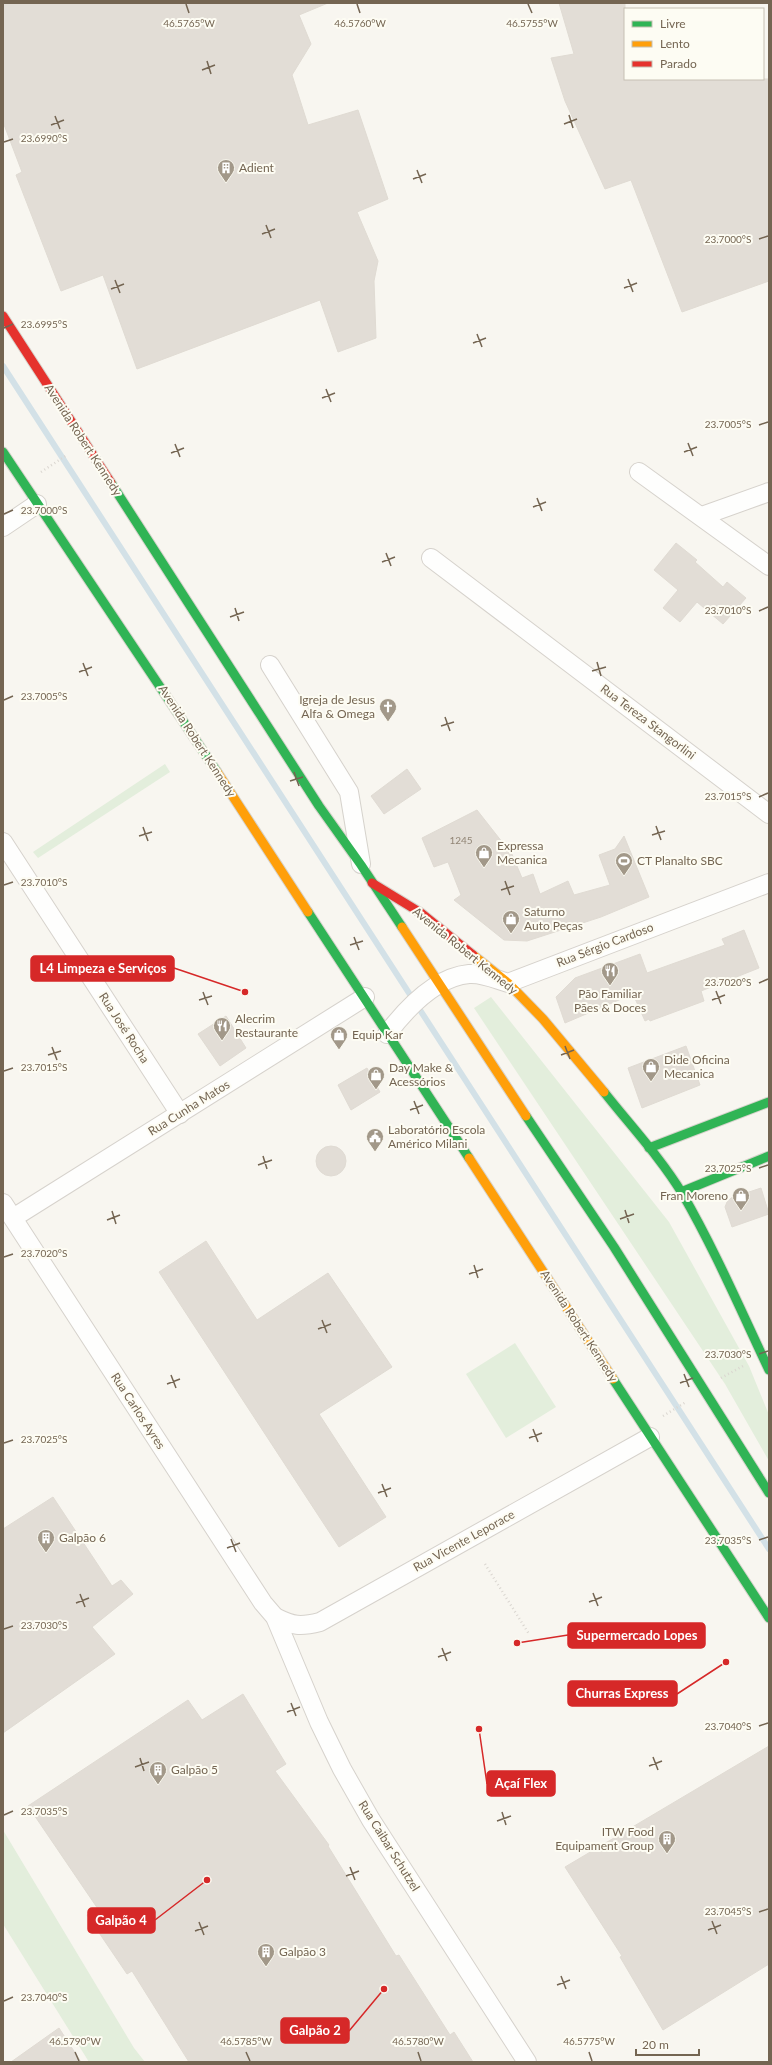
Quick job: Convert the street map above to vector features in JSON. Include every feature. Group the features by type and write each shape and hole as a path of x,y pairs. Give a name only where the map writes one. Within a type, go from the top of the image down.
{"main road":[{"name":"Avenida Robert Kennedy","path":"3,316 319,806 361,865 434,989 614,1247 769,1492"},
{"name":"Avenida Robert Kennedy","path":"3,452 140,654 365,998 391,1028 650,1437 769,1618"},
{"name":"Avenida Robert Kennedy","path":"372,883 421,913 508,983 543,1019 578,1060 649,1148 681,1192 767,1359"},
{"path":"649,1148 769,1102"},
{"path":"681,1192 769,1156"}],"street":[{"path":"640,472 769,566"},
{"path":"702,516 769,492"},
{"path":"3,527 37,504"},
{"name":"Rua Tereza Stangorlini","path":"431,558 769,814"},
{"name":"Avenida Robert Kennedy","path":"270,665 349,792 361,865"},
{"name":"Rua José Rocha","path":"3,842 180,1114"},
{"name":"Rua Sérgio Cardoso","path":"508,983 769,883"},
{"path":"391,1028 410,1007 434,989 455,977 470,974 484,975 508,983"},
{"name":"Rua Cunha Matos","path":"8,1211 180,1114 365,998"},
{"name":"Rua Carlos Ayres","path":"8,1211 263,1603 275,1617"},
{"name":"Rua Vicente Leporace","path":"275,1617 290,1624 304,1626 320,1622 650,1437"},
{"name":"Rua Caibar Schutzel","path":"275,1617 319,1722 342,1769 367,1814 527,2062"}],"path":[{"path":"41,471 69,453"},
{"path":"703,1389 767,1359"},
{"path":"660,1418 688,1401"},
{"path":"485,1564 529,1634"}],"green space":[{"path":"165,764 170,772 38,858 33,852"},
{"path":"491,997 669,1222 749,1366 769,1415 769,1461 725,1384 474,1008"},
{"path":"515,1343 556,1407 506,1438 466,1374"},
{"path":"3,1830 134,2048 145,2062 89,2062 3,1924"}],"building":[{"name":"Adient","path":"3,3 328,3 299,15 311,44 292,75 308,125 358,110 388,199 357,212 378,261 374,281 376,338 338,352 320,300 137,369 103,275 61,291 16,175 22,172 3,122"},
{"path":"559,3 625,3 624,80 769,79 769,281 682,312 631,180 605,189 565,101 551,58 574,54"},
{"path":"676,543 697,560 695,562 723,587 727,582 746,598 723,624 697,602 680,622 663,608 678,590 654,570"},
{"path":"407,769 421,789 384,814 371,796"},
{"path":"477,810 506,847 509,847 522,878 533,874 540,894 568,881 574,895 610,885 599,855 615,849 624,836 649,897 601,917 527,941 504,940 454,900 461,895 448,862 434,867 422,838"},
{"path":"744,930 759,968 701,991 704,1001 650,1021 649,1019 645,1021 633,994 565,1023 556,997 575,978 640,954 647,973 725,945 722,939"},
{"name":"Alecrim Restaurante","path":"226,1016 246,1048 220,1066 198,1034"},
{"path":"686,1046 700,1085 642,1108 628,1068"},
{"path":"367,1068 380,1092 351,1110 338,1085"},
{"path":"331,1146 342,1150 346,1161 342,1172 331,1176 320,1172 316,1161 320,1150"},
{"path":"761,1188 769,1214 732,1227 725,1207 727,1202 731,1198"},
{"path":"206,1241 257,1320 328,1273 392,1367 319,1414 386,1517 339,1547 159,1272"},
{"path":"53,1497 112,1586 121,1580 133,1594 92,1627 115,1654 3,1733 3,1529"},
{"path":"243,1694 286,1764 275,1771 329,1845 328,1846 396,1956 399,1955 450,2035 454,2032 473,2062 189,2062 132,1971 127,1974 87,1915 98,1909 28,1806 188,1700 202,1720"},
{"path":"769,1746 769,1964 663,2030 620,1957 622,1956 565,1867"},
{"path":"59,2028 81,2062 11,2062"}],"waterway":[{"path":"3,366 769,1549"}],"traffic: fast":[{"path":"3,452 217,772"},
{"path":"111,483 319,806 361,865 402,927"},
{"path":"308,912 469,1158"},
{"path":"604,1092 655,1154 682,1193 717,1258 769,1370"},
{"path":"649,1148 769,1102"},
{"path":"526,1116 614,1247 769,1493"},
{"path":"681,1192 769,1156"},
{"path":"613,1379 769,1618"}],"traffic: slow":[{"path":"217,772 308,912"},
{"path":"402,927 526,1116"},
{"path":"473,955 508,983 543,1019 604,1092"},
{"path":"469,1158 613,1379"}],"traffic: jam":[{"path":"3,316 111,483"},
{"path":"372,883 421,913 473,955"}],"place":[{"name":"Adient","path":"226,183"},
{"name":"Igreja de Jesus Alfa & Omega","path":"388,722"},
{"name":"Expressa Mecanica","path":"484,868"},
{"name":"CT Planalto SBC","path":"624,876"},
{"name":"Saturno Auto Peças","path":"511,934"},
{"name":"Pão Familiar Pães & Doces","path":"610,986"},
{"name":"L4 Limpeza e Serviços","path":"245,992"},
{"name":"Alecrim Restaurante","path":"222,1041"},
{"name":"Equip Kar","path":"339,1050"},
{"name":"Dide Oficina Mecanica","path":"651,1082"},
{"name":"Day Make & Acessórios","path":"376,1090"},
{"name":"Laboratório Escola Américo Milani","path":"375,1152"},
{"name":"Fran Moreno","path":"741,1211"},
{"name":"Galpão 6","path":"46,1553"},
{"name":"Supermercado Lopes","path":"517,1643"},
{"name":"Churras Express","path":"726,1662"},
{"name":"Açaí Flex","path":"479,1729"},
{"name":"Galpão 5","path":"158,1785"},
{"name":"ITW Food Equipament Group","path":"667,1854"},
{"name":"Galpão 4","path":"207,1880"},
{"name":"Galpão 3","path":"266,1967"},
{"name":"Galpão 2","path":"384,1989"}]}
